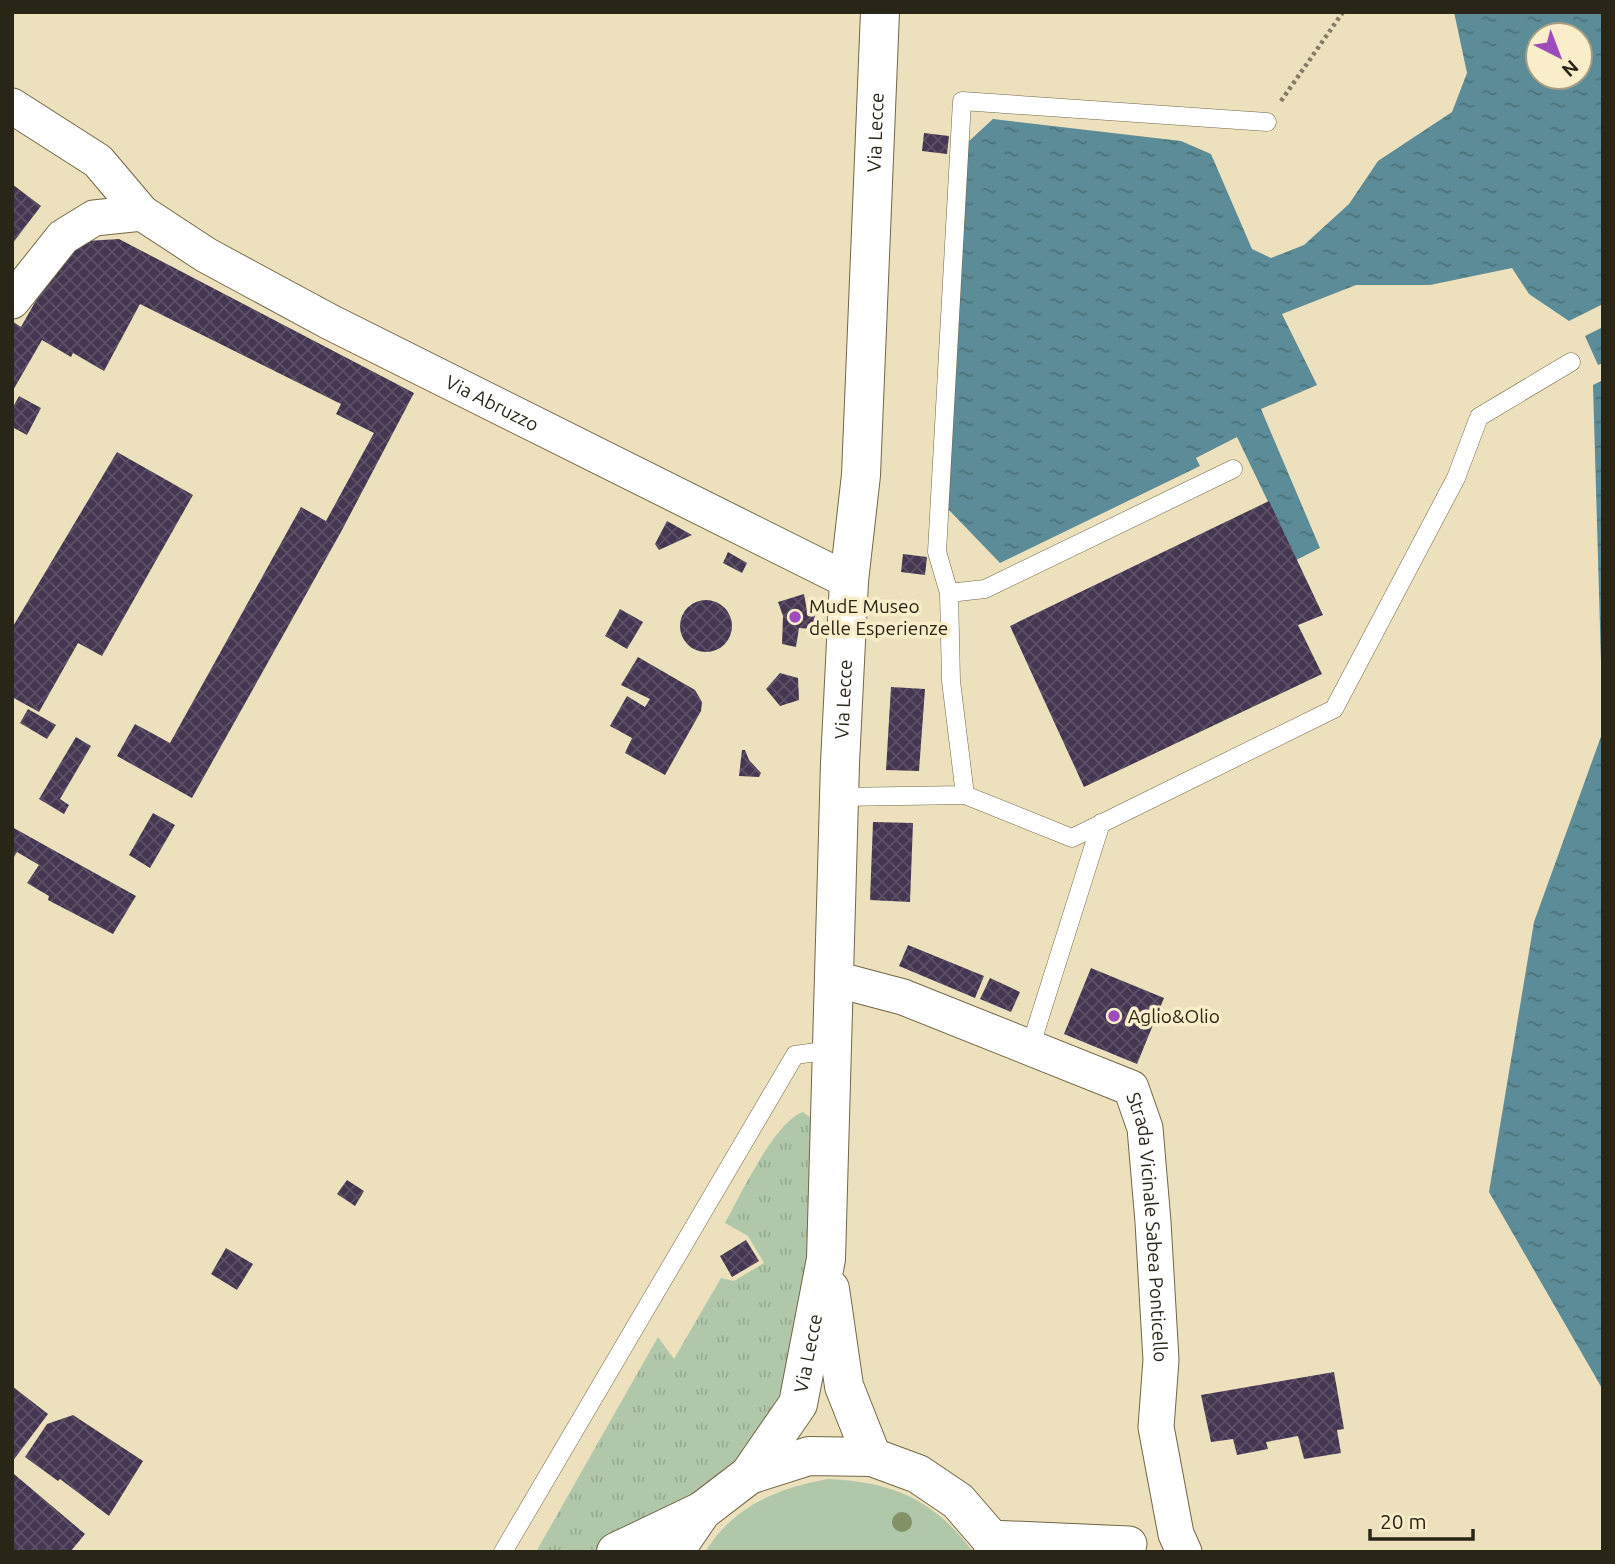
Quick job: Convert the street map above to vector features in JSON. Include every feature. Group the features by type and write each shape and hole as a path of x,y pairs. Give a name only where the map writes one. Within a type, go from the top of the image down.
{"main road":[{"name":"Via Lecce","path":"749,1475 798,1404 826,1259 839,797 849,581 861,475 880,12"},
{"name":"Via Lecce","path":"826,1259 844,1386 872,1457"},
{"path":"616,1552 702,1511 749,1475 809,1455 872,1457 918,1474 958,1501 993,1545"},
{"path":"674,1552 702,1511"}],"street":[{"name":"Via Abruzzo","path":"12,106 99,161 142,212 206,255 330,322 849,581"},
{"path":"12,301 63,237 94,218 142,212"},
{"name":"Strada Vicinale Sabea Ponticello","path":"835,979 903,997 1131,1088 1145,1128 1153,1222 1161,1360 1156,1427 1180,1543"},
{"path":"993,1545 1119,1548 1180,1543"}],"lane":[{"path":"965,795 951,681 949,593 937,552 962,101 1267,122"},
{"path":"839,797 965,795 1072,838 1334,709 1456,478 1479,417 1572,362"},
{"path":"949,593 985,589 1233,469"},
{"path":"1030,1048 1101,823"},
{"path":"503,1552 795,1055 831,1050"}],"path":[{"path":"1267,122 1343,12"}],"green space":[{"path":"803,1112 811,1118 815,1135 806,1271 777,1410 749,1449 713,1478 692,1504 598,1552 536,1552 658,1337 674,1359 721,1278 734,1281 764,1263 748,1236 725,1223 770,1144 792,1118"},
{"path":"828,1479 872,1484 910,1497 943,1519 973,1552 705,1552 729,1522 758,1502 792,1488"}],"water":[{"path":"1454,12 1603,12 1603,304 1569,321 1529,294 1512,268 1430,285 1356,285 1282,314 1317,385 1261,409 1320,548 1296,560 1237,437 1196,458 1200,466 1000,563 948,509 968,142 993,119 1181,141 1211,154 1252,249 1271,258 1304,245 1349,204 1378,161 1452,112 1467,73"},
{"path":"1603,327 1603,363 1598,365 1585,336"},
{"path":"1603,380 1603,731 1593,385"},
{"path":"1603,731 1603,1390 1489,1192 1534,922"}],"building":[{"path":"924,133 949,136 947,154 922,151"},
{"path":"12,184 41,206 12,244"},
{"path":"119,239 414,393 342,530 192,798 117,756 135,724 170,743 301,507 326,521 374,433 336,414 341,404 140,304 104,371 73,353 71,357 42,340 12,392 12,321 21,327 69,242"},
{"path":"19,396 41,408 27,435 12,427 12,409"},
{"path":"117,452 193,495 102,656 78,643 39,712 12,697 12,628"},
{"path":"1269,501 1323,615 1298,625 1322,674 1084,787 1010,626"},
{"path":"667,521 692,535 659,550 655,544"},
{"path":"728,552 747,563 742,573 723,563"},
{"path":"903,554 927,557 925,575 901,572"},
{"path":"804,594 807,611 815,611 814,629 799,628 796,647 782,644 783,616 778,602"},
{"path":"706,600 716,602 724,608 730,616 730,636 724,644 716,650 706,652 696,650 688,644 682,636 680,626 682,616 688,608 696,602"},
{"path":"620,609 643,622 627,649 605,636"},
{"path":"638,657 695,690 702,702 701,711 665,775 625,753 632,738 610,726 627,696 645,707 650,699 621,685"},
{"path":"780,673 798,678 799,700 780,706 766,689"},
{"path":"891,687 925,689 919,771 886,770"},
{"path":"28,709 56,725 47,739 20,723"},
{"path":"76,737 91,746 60,799 69,805 64,814 39,799"},
{"path":"742,750 745,750 749,760 761,773 759,777 739,776"},
{"path":"153,813 175,825 150,868 129,855"},
{"path":"873,822 913,823 910,902 870,900"},
{"path":"12,827 136,896 113,934 48,900 49,896 27,883 39,865 17,852 12,860"},
{"path":"908,945 984,976 975,998 899,966"},
{"name":"Aglio&Olio","path":"1091,968 1164,998 1137,1064 1064,1034"},
{"path":"990,978 1020,992 1011,1012 980,999"},
{"path":"347,1180 364,1191 355,1206 337,1194"},
{"path":"746,1240 759,1261 732,1277 720,1256"},
{"path":"226,1248 253,1264 237,1290 211,1274"},
{"path":"1334,1372 1344,1429 1337,1430 1341,1453 1304,1459 1298,1436 1266,1442 1268,1449 1237,1455 1233,1439 1211,1442 1201,1395"},
{"path":"12,1386 48,1414 12,1462"},
{"path":"73,1415 143,1461 109,1516 60,1479 58,1481 25,1457 47,1424"},
{"path":"14,1474 85,1534 70,1552 12,1552"}],"place":[{"name":"MudE Museo delle Esperienze","path":"795,617"},
{"name":"Aglio&Olio","path":"1114,1016"}]}
